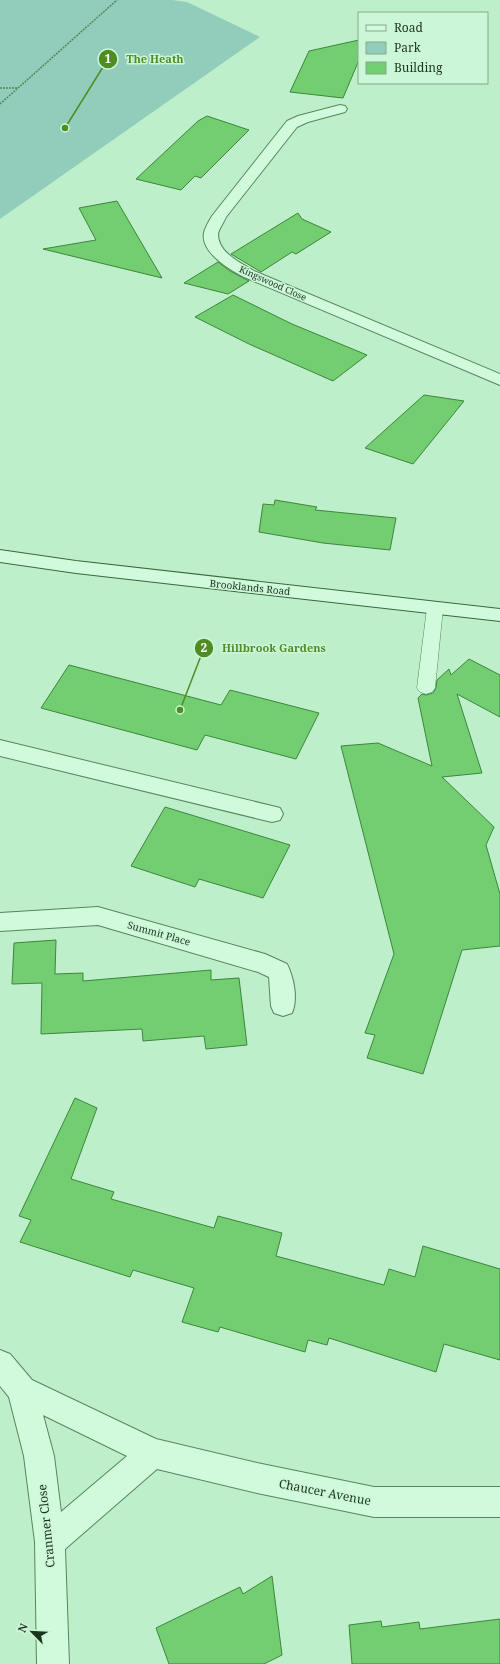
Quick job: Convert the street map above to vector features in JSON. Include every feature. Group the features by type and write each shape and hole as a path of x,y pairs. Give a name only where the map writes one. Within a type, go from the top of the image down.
{"street":[{"name":"Kingswood Close","path":"340,109 303,119 292,124 219,216 211,234 215,248 228,262 248,274 500,380"},
{"name":"Brooklands Road","path":"0,556 76,567 500,615"},
{"path":"0,748 272,814"},
{"name":"Summit Place","path":"0,922 98,916 265,964 279,971 283,1006"},
{"name":"Chaucer Avenue","path":"0,1364 22,1390 153,1453 257,1478 374,1502 500,1502"},
{"name":"Cranmer Close","path":"22,1390 38,1456 50,1542 53,1664"},
{"path":"50,1542 153,1453"}],"lane":[{"path":"426,688 436,608"}],"path":[{"path":"0,104 117,0"},
{"path":"0,88 18,88"}],"green space":[{"path":"0,0 172,0 187,2 260,37 0,219"}],"building":[{"path":"358,40 358,62 343,98 290,92 309,51"},
{"path":"207,116 249,130 201,178 195,176 181,190 136,179 198,121"},
{"path":"117,201 162,278 43,249 96,240 79,208"},
{"path":"298,213 302,219 331,232 296,254 292,252 261,272 231,254"},
{"path":"218,262 230,271 249,281 228,294 184,283"},
{"path":"233,295 292,324 367,355 333,381 249,344 195,317"},
{"path":"424,395 464,401 413,464 365,448"},
{"path":"275,500 317,507 315,510 396,518 390,550 323,543 259,532 263,504 274,505"},
{"path":"469,659 500,675 500,717 457,694 482,773 442,777 494,827 486,845 500,894 500,946 462,950 423,1074 367,1058 375,1035 365,1033 394,954 341,746 378,743 432,766 418,698 422,694 426,695 433,693 436,688 437,680 449,669 451,675"},
{"path":"69,665 221,705 230,690 319,713 296,759 205,735 197,750 41,708"},
{"path":"165,807 290,845 263,898 199,879 195,887 131,866"},
{"path":"56,940 55,974 83,973 83,981 211,970 211,980 239,978 247,1045 206,1049 204,1036 143,1041 142,1029 41,1034 42,983 12,984 14,943"},
{"path":"75,1098 97,1108 71,1179 114,1192 111,1199 214,1228 218,1216 282,1233 276,1256 384,1285 389,1269 415,1277 423,1246 500,1269 500,1360 444,1344 436,1372 329,1338 327,1345 308,1340 305,1352 220,1327 218,1332 182,1322 194,1288 133,1270 130,1277 20,1242 31,1220 19,1216"},
{"path":"272,1576 282,1655 264,1664 169,1664 156,1628 240,1587 243,1594"},
{"path":"500,1619 500,1664 352,1664 349,1625 381,1621 382,1627 419,1622 420,1629"}],"place":[{"name":"The Heath","path":"65,128"},
{"name":"Hillbrook Gardens","path":"180,710"}]}
